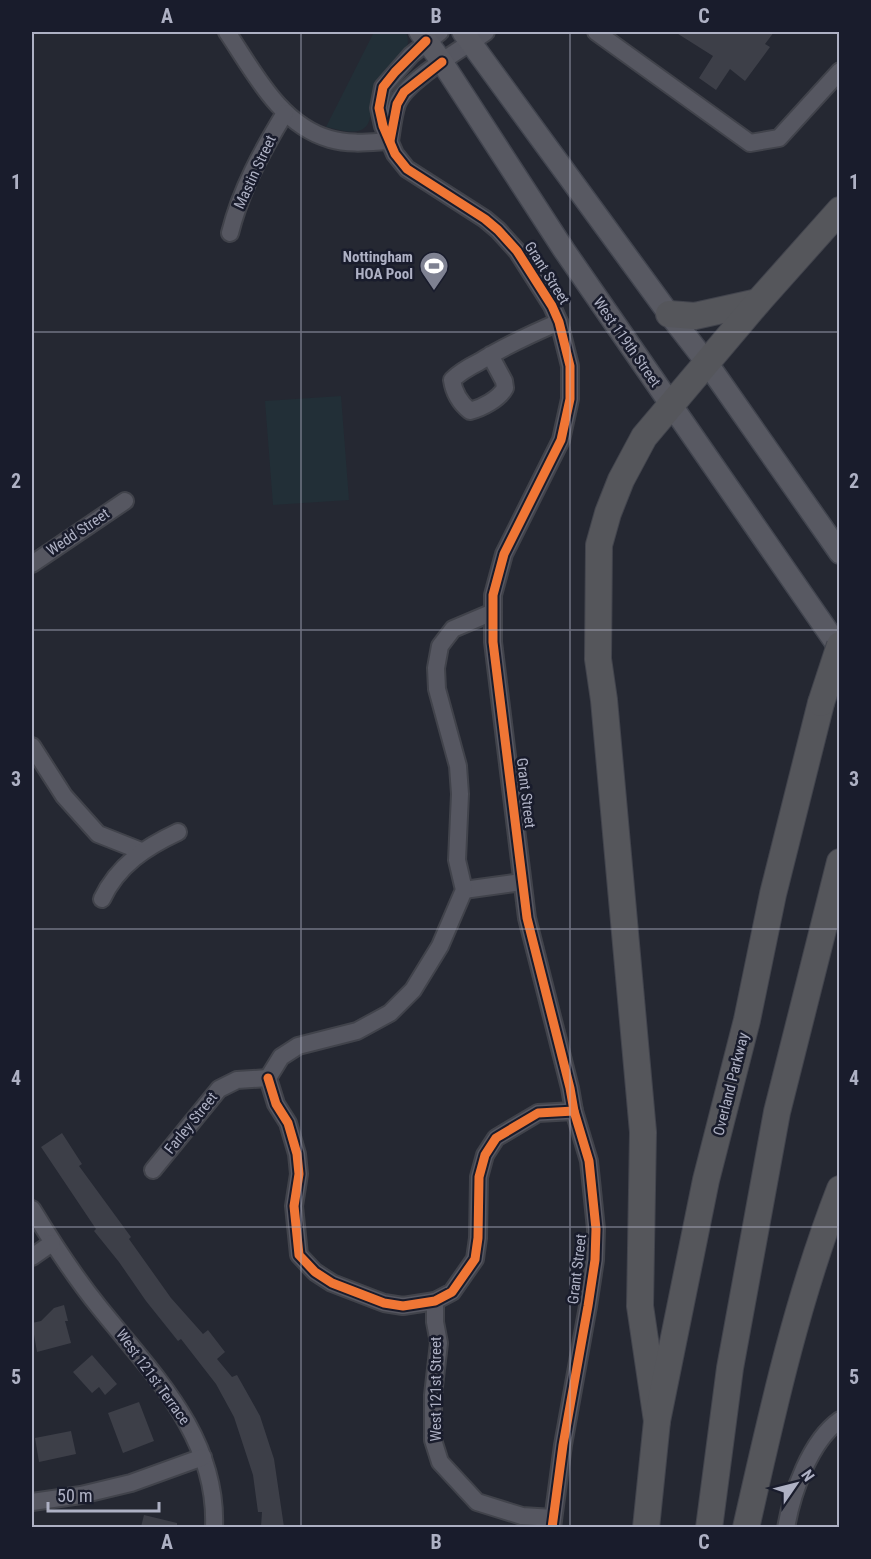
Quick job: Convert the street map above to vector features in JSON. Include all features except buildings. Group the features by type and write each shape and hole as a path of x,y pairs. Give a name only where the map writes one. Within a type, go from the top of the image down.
{"highway":[{"path":"657,1421 640,1306 643,1132 604,700 598,658 598,545 621,480 644,437 758,302 840,210"},
{"path":"669,314 695,316 758,302"},
{"name":"Overland Parkway","path":"646,1527 657,1421 706,1180 747,1020 773,894 821,703 840,647"},
{"path":"709,1527 730,1368 777,1112 840,862"},
{"path":"746,1527 802,1300 816,1251 840,1189"}],"main road":[{"name":"West 119th Street","path":"429,35 442,62 564,250 840,647"},
{"path":"473,35 840,553"}],"street":[{"path":"226,32 271,96 285,112 310,131 331,139 353,143 390,141"},
{"path":"596,32 750,142 779,138 840,71"},
{"path":"390,141 382,126 379,108 383,87 429,35"},
{"path":"390,141 398,104 404,92 473,35"},
{"name":"Mastin Street","path":"230,233 246,183 285,112"},
{"name":"Grant Street","path":"390,141 395,154 406,169 485,219 508,240 540,287 559,322 570,366 570,399 561,440 504,554 495,581 493,612 493,642 527,918 574,1111 590,1161 597,1230 588,1306 563,1445 552,1522"},
{"path":"490,355 559,322"},
{"name":"Wedd Street","path":"32,564 125,501"},
{"path":"493,612 453,629 440,646 436,668 437,689 458,766 460,794 457,860 464,890 436,954 401,1004 370,1026 298,1046 281,1057 268,1078 276,1104 288,1123 297,1154 299,1174 294,1206 299,1255 315,1272 332,1283 384,1303 403,1306 435,1301 452,1292 475,1259 478,1238 479,1177 485,1155 496,1138 538,1113 574,1111"},
{"path":"32,746 64,796 98,834 141,851"},
{"path":"102,899 109,884 141,851 178,832"},
{"path":"464,890 522,882"},
{"name":"Farley Street","path":"153,1170 219,1089 237,1080 268,1078"},
{"name":"West 121st Terrace","path":"32,1209 52,1243 180,1410 197,1440 203,1457 215,1514 214,1527"},
{"path":"32,1257 52,1243"},
{"name":"West 121st Street","path":"435,1301 435,1322 439,1343 433,1395 433,1440 441,1462 477,1502 522,1516 552,1522"},
{"path":"786,1527 790,1505 806,1464 831,1427 840,1420"},
{"path":"32,1502 81,1495 131,1483 203,1457"}],"shaded area":[{"path":"374,32 406,32 408,40 405,52 380,77 373,94 367,126 354,132 326,127"},
{"path":"341,396 349,500 273,505 265,401"}],"cycle path":[{"path":"426,41 383,87 379,108 383,126 395,154 407,169 485,219 517,251 552,306 559,322 570,366 570,399 561,440 504,554 493,595 493,642 527,918 574,1111 589,1161 596,1229 595,1260 563,1445 552,1528"},
{"path":"390,141 397,104 404,92 442,62"},
{"path":"268,1078 276,1104 288,1123 297,1154 299,1174 294,1206 299,1255 315,1272 332,1283 384,1303 403,1306 435,1301 452,1292 475,1259 478,1238 479,1177 485,1155 496,1138 538,1113 574,1111"}],"place":[{"name":"Nottingham HOA Pool","path":"434,292"}]}
